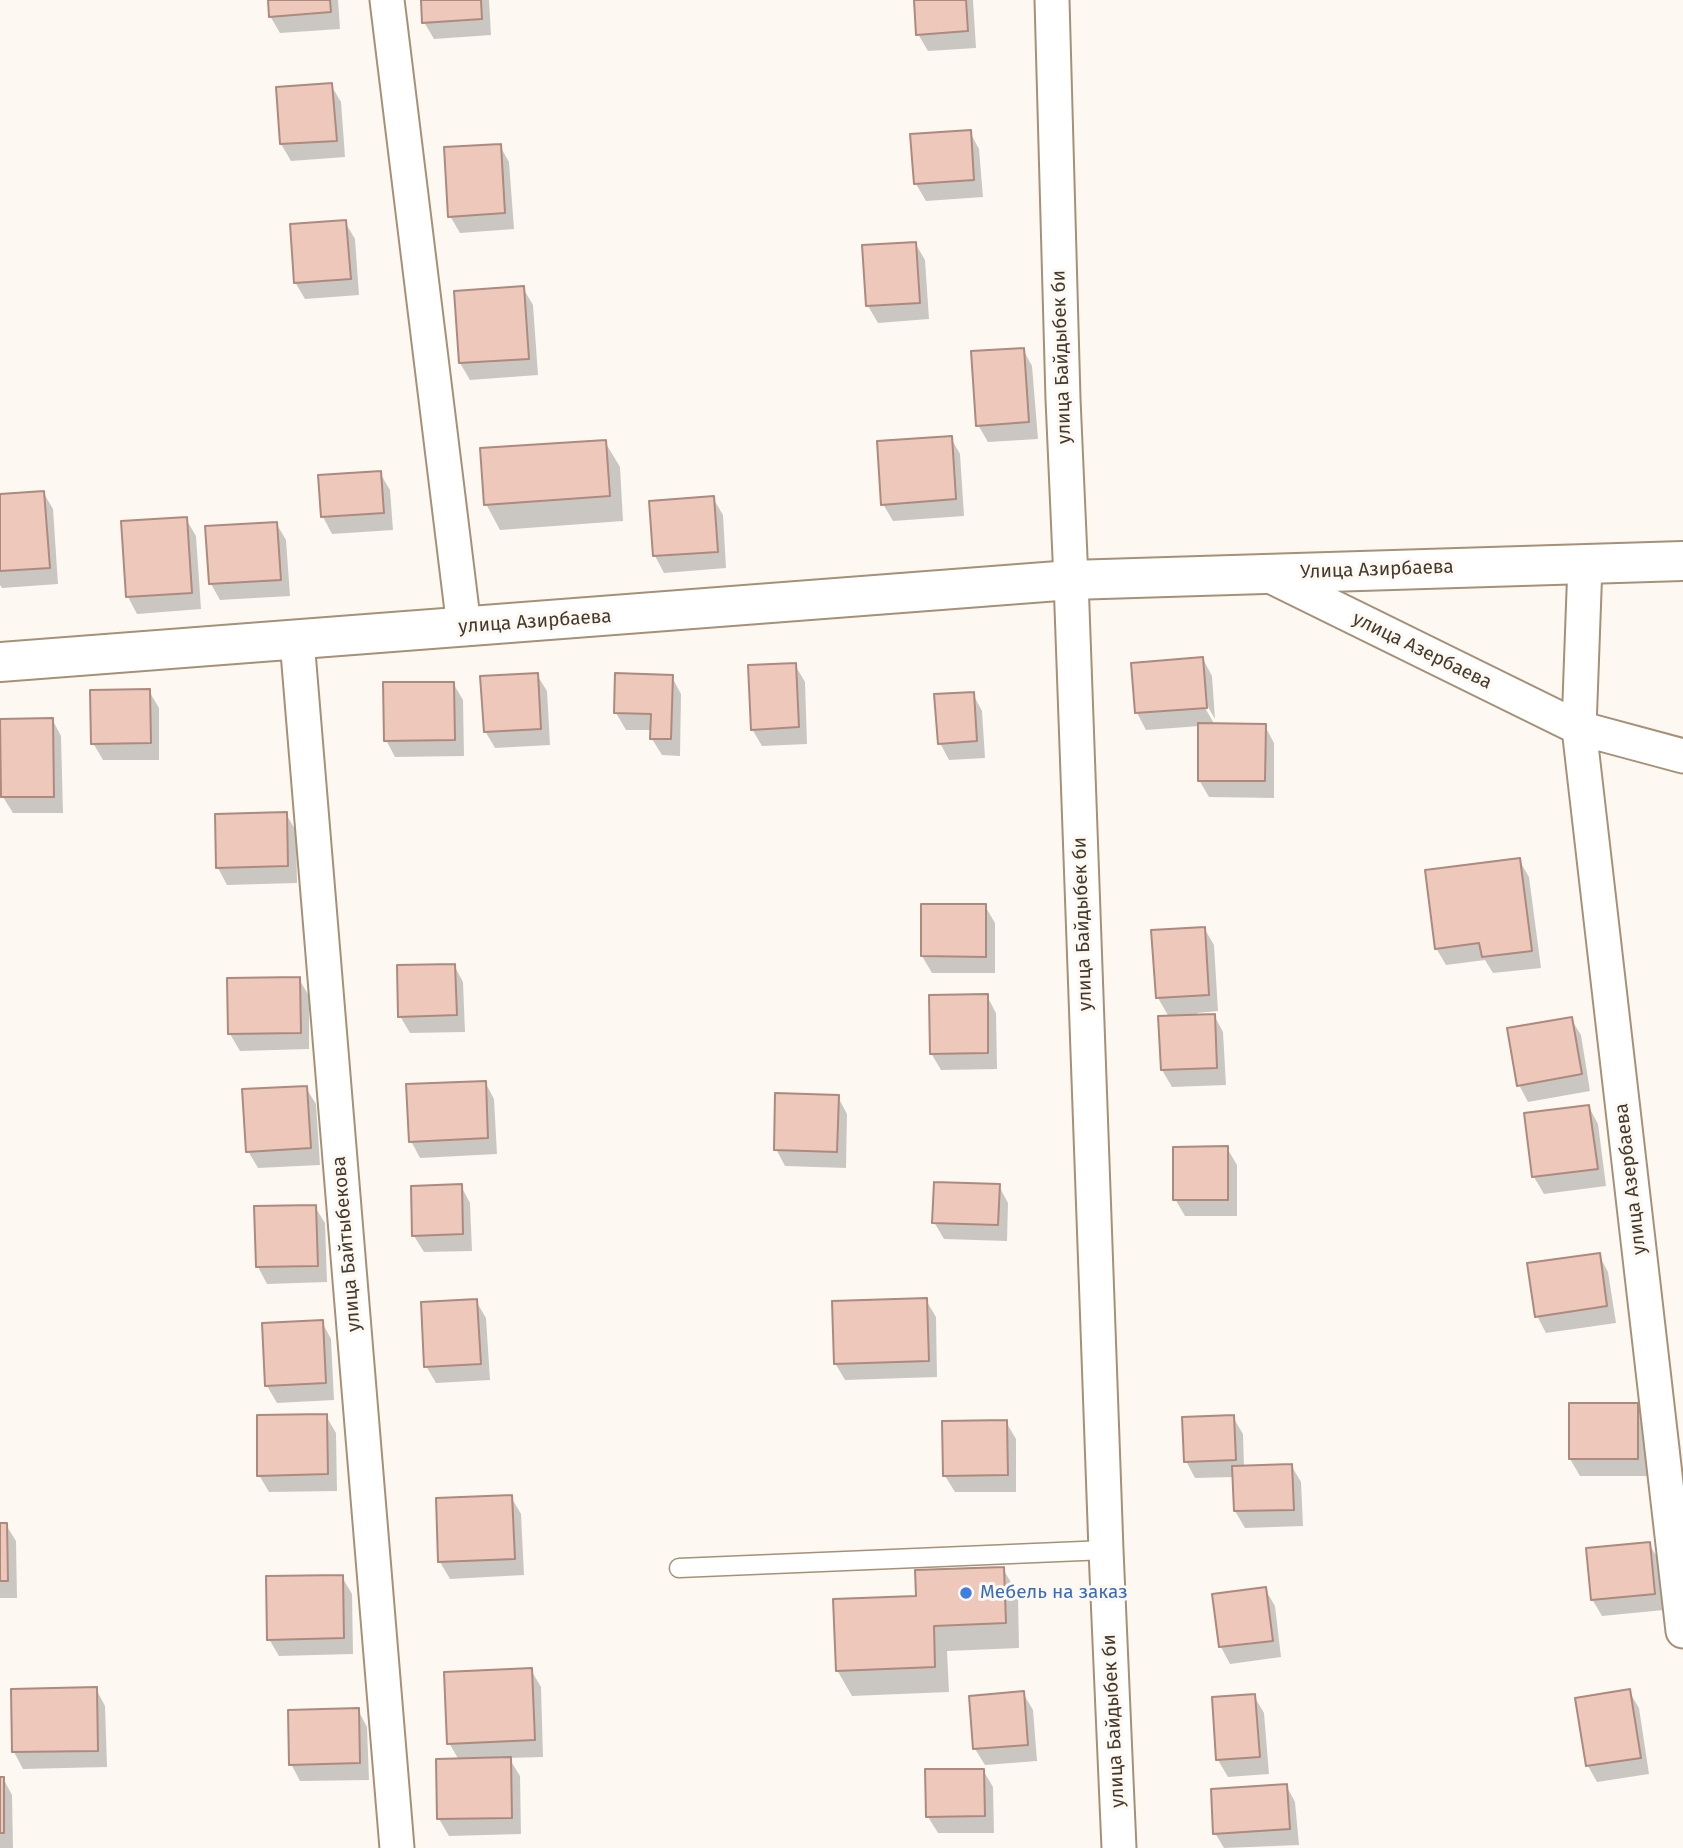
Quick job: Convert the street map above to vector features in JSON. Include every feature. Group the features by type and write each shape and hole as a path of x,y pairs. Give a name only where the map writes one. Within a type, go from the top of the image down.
{"main road":[{"name":"Улица Азирбаева","path":"1071,580 1683,561"},
{"name":"улица Азирбаева","path":"0,663 1071,580"}],"street":[{"path":"387,0 464,627"},
{"name":"улица Байдыбек би","path":"1052,0 1063,399 1119,1848"},
{"name":"улица Азербаева","path":"1585,564 1579,727 1683,1632"},
{"name":"улица Азербаева","path":"1266,574 1579,727 1683,757"},
{"name":"улица Байтыбекова","path":"297,640 397,1848"}],"lane":[{"path":"679,1568 1106,1550"}],"building":[{"path":"268,0 330,0 331,12 269,17"},
{"path":"421,0 481,0 482,19 422,23"},
{"path":"914,0 966,0 968,31 916,35"},
{"path":"332,83 337,141 280,144 276,87"},
{"path":"971,130 974,180 914,184 910,134"},
{"path":"501,144 505,213 448,217 444,147"},
{"path":"346,220 351,279 294,283 290,224"},
{"path":"916,242 920,303 866,306 862,245"},
{"path":"524,286 529,359 459,363 454,291"},
{"path":"1024,348 1029,422 976,426 971,351"},
{"path":"952,436 956,499 881,505 877,441"},
{"path":"606,440 610,496 484,505 480,448"},
{"path":"381,471 384,513 321,517 318,475"},
{"path":"44,491 50,568 0,571 0,494"},
{"path":"714,496 718,552 653,556 649,501"},
{"path":"187,517 192,593 126,597 121,521"},
{"path":"277,522 281,580 209,584 205,526"},
{"path":"1203,657 1207,708 1135,713 1131,663"},
{"path":"796,663 799,727 751,730 748,665"},
{"path":"538,673 541,729 484,732 480,676"},
{"path":"615,673 673,675 671,739 650,739 651,714 614,713"},
{"path":"383,682 454,682 455,740 384,741"},
{"path":"150,689 151,743 91,744 90,690"},
{"path":"974,692 977,741 938,744 934,694"},
{"path":"53,718 54,797 1,797 0,719"},
{"path":"1198,723 1266,724 1265,781 1198,781"},
{"path":"287,812 288,866 216,868 215,814"},
{"path":"1520,858 1532,951 1482,957 1479,943 1435,949 1425,870"},
{"path":"921,904 986,904 986,957 921,956"},
{"path":"1205,927 1209,995 1156,998 1151,930"},
{"path":"455,964 457,1015 398,1017 397,965"},
{"path":"300,977 301,1033 228,1034 227,978"},
{"path":"988,994 988,1053 930,1054 929,995"},
{"path":"1215,1014 1217,1068 1161,1070 1158,1016"},
{"path":"1572,1017 1582,1074 1517,1086 1507,1028"},
{"path":"486,1081 488,1138 409,1142 406,1084"},
{"path":"307,1086 311,1148 246,1152 242,1089"},
{"path":"775,1093 839,1095 837,1152 774,1150"},
{"path":"1589,1105 1598,1169 1532,1177 1524,1113"},
{"path":"1228,1146 1228,1200 1173,1200 1173,1147"},
{"path":"934,1182 1000,1184 998,1225 932,1223"},
{"path":"462,1184 463,1234 412,1236 411,1186"},
{"path":"316,1205 318,1266 256,1267 254,1206"},
{"path":"1600,1253 1607,1306 1535,1317 1527,1263"},
{"path":"927,1298 929,1361 834,1364 832,1301"},
{"path":"477,1299 481,1364 424,1367 421,1302"},
{"path":"323,1320 326,1383 265,1386 262,1323"},
{"path":"1569,1403 1638,1403 1638,1459 1569,1459"},
{"path":"327,1414 328,1474 257,1476 257,1415"},
{"path":"1234,1415 1236,1460 1184,1462 1182,1417"},
{"path":"1007,1420 1008,1475 943,1476 942,1421"},
{"path":"1292,1464 1294,1510 1234,1511 1232,1466"},
{"path":"512,1495 515,1559 438,1562 436,1498"},
{"path":"0,1523 7,1523 8,1581 0,1581"},
{"path":"1650,1542 1655,1594 1591,1600 1586,1548"},
{"path":"1004,1567 1006,1623 934,1626 935,1667 836,1671 833,1599 916,1596 915,1570"},
{"path":"343,1575 344,1638 267,1640 266,1576"},
{"path":"1266,1587 1273,1641 1219,1647 1212,1594"},
{"path":"532,1668 535,1740 447,1744 444,1672"},
{"path":"97,1687 98,1751 12,1752 11,1689"},
{"path":"1630,1689 1641,1758 1586,1766 1575,1698"},
{"path":"1024,1691 1028,1745 973,1749 969,1696"},
{"path":"1255,1694 1260,1757 1216,1760 1212,1697"},
{"path":"359,1708 360,1763 289,1765 288,1710"},
{"path":"511,1757 512,1818 437,1819 436,1759"},
{"path":"925,1769 984,1769 985,1816 926,1817"},
{"path":"0,1777 4,1777 4,1833 0,1833"},
{"path":"1287,1784 1290,1829 1213,1834 1211,1789"}],"place":[{"name":"Мебель на заказ","path":"966,1593"}]}
